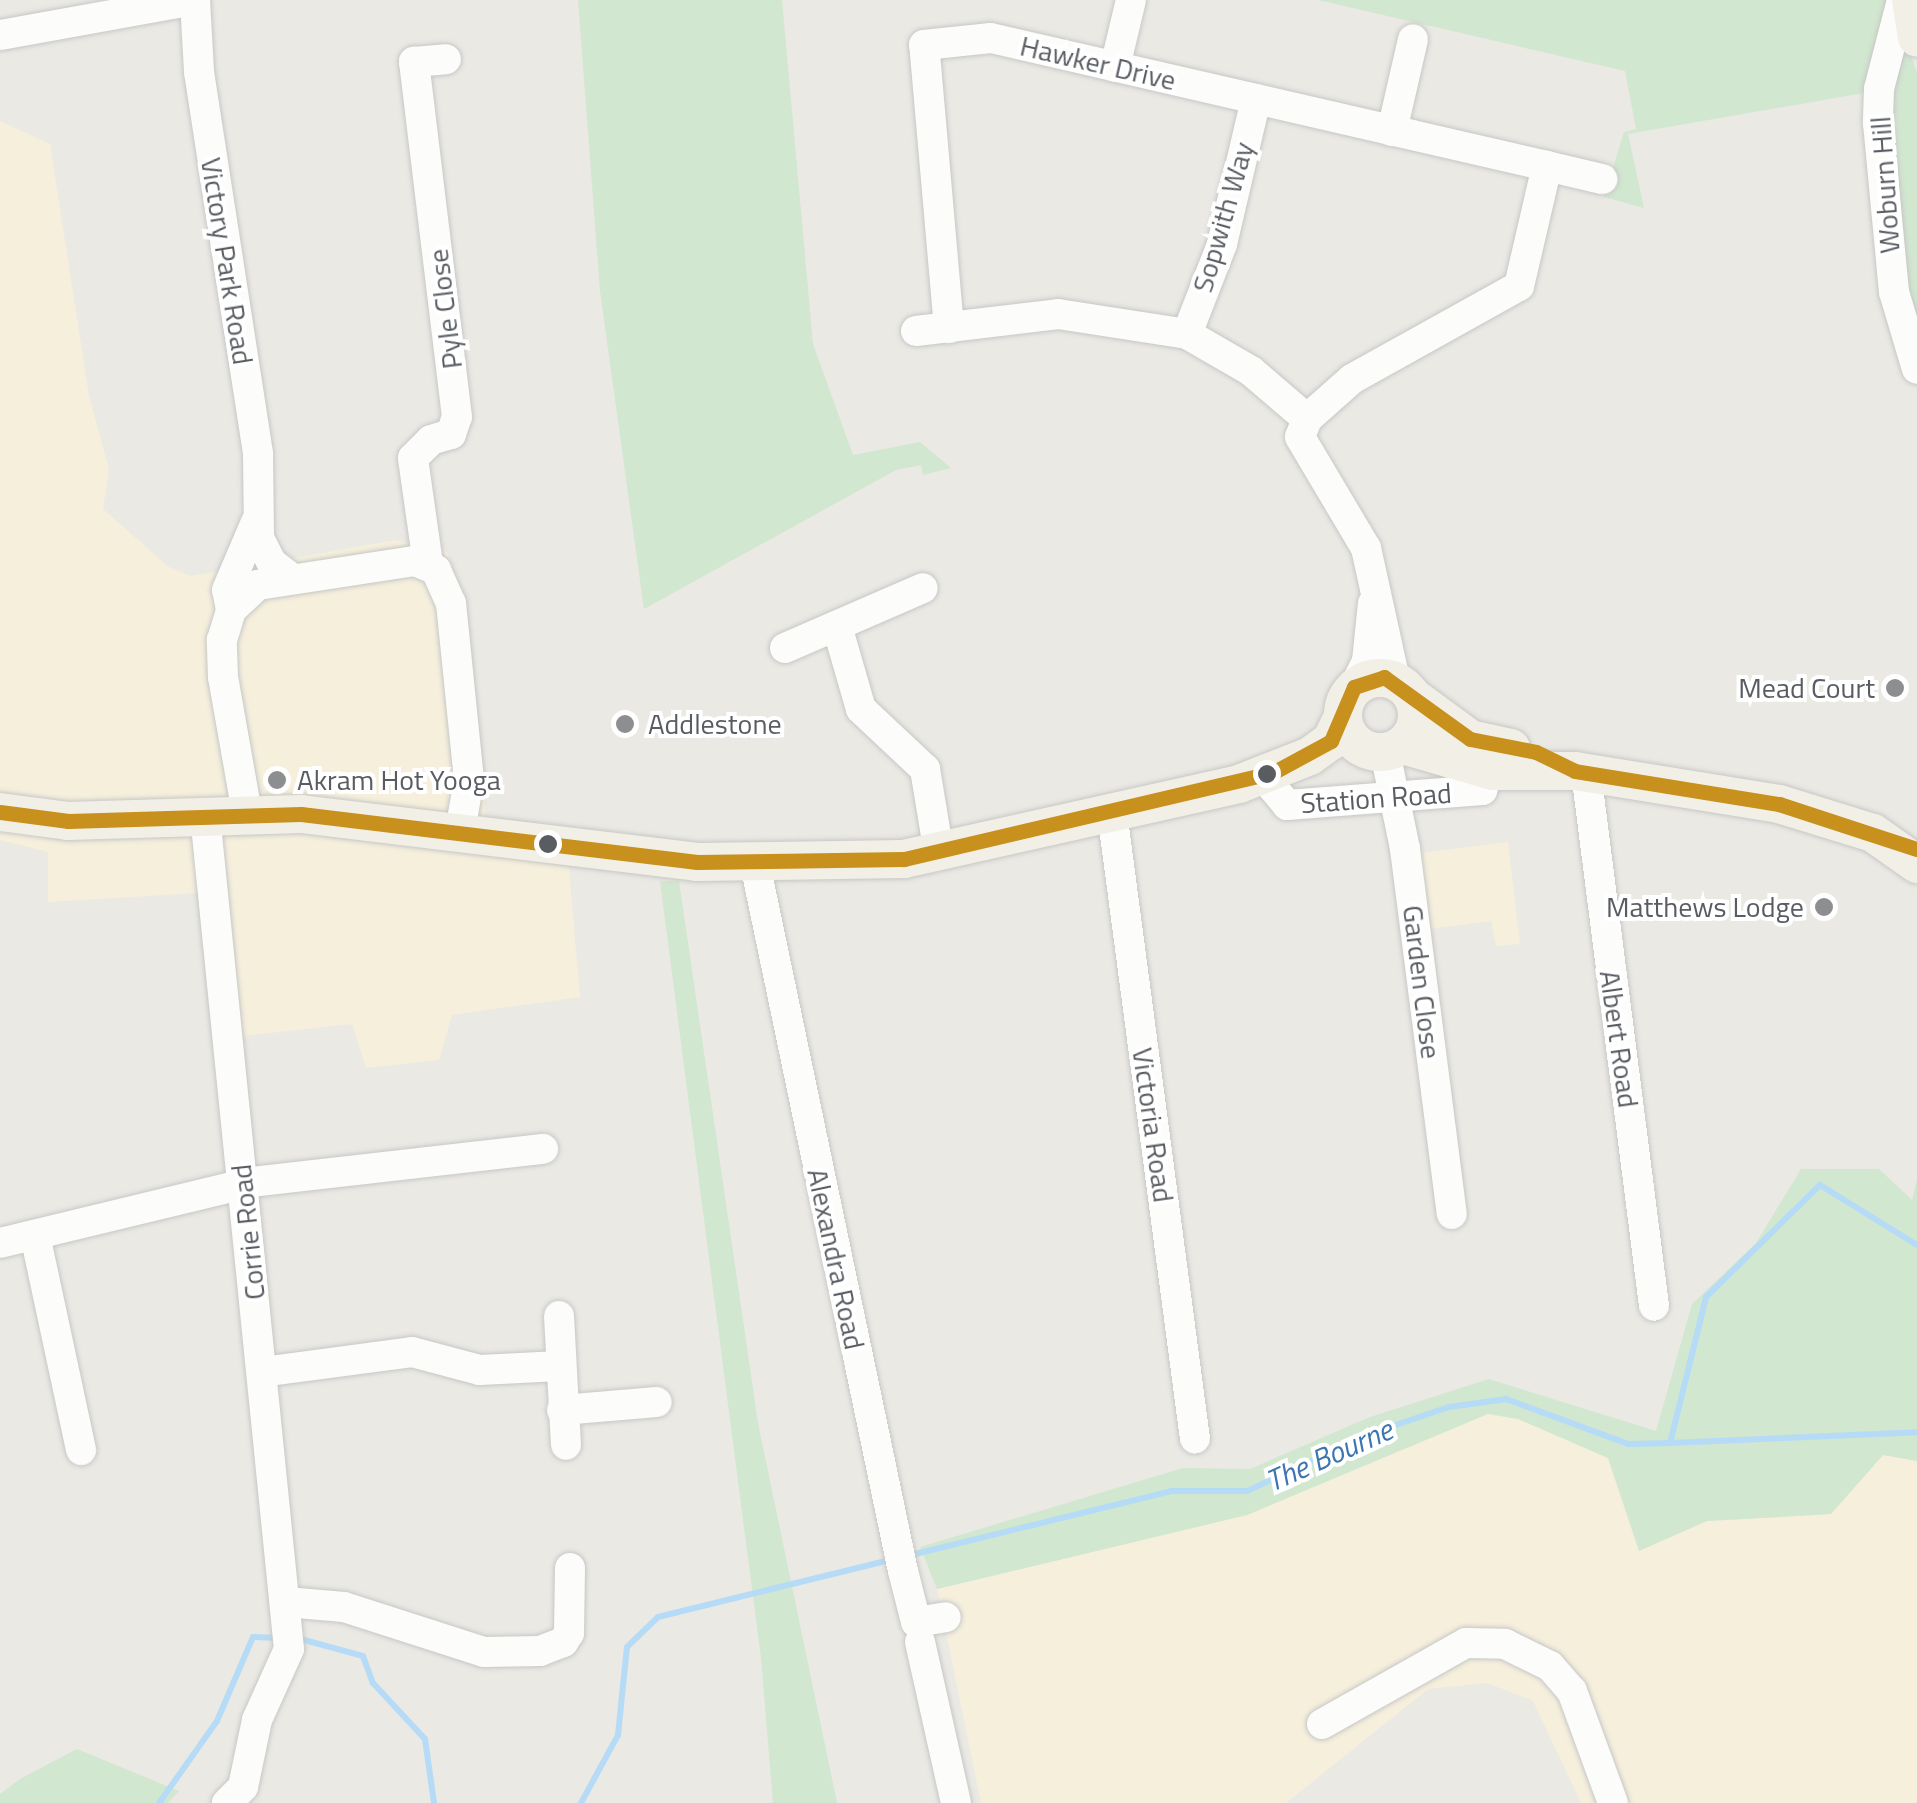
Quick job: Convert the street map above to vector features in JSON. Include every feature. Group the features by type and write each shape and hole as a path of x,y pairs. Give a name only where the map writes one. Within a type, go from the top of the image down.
{"main road":[{"path":"1911,0 1917,38"},
{"path":"1374,678 1404,689 1416,727 1369,730 1374,678"},
{"name":"Station Road","path":"1404,689 1494,758"},
{"name":"Station Road","path":"0,812 68,821 247,812 755,864 940,854 1268,774 1331,741 1369,730 1494,758 1536,752 1581,772 1779,804 1908,852"}],"street":[{"path":"0,34 195,0"},
{"name":"Victory Park Road","path":"195,0 199,72 258,454 256,522 261,548 291,578"},
{"path":"1115,67 1131,0"},
{"name":"Woburn Hill","path":"1902,0 1879,89 1878,122 1894,292 1917,369"},
{"name":"Hawker Drive","path":"949,328 924,44 992,38 1602,179"},
{"path":"1392,131 1413,39"},
{"name":"Pyle Close","path":"428,564 412,458 431,440 451,434 457,417 414,62 446,58"},
{"name":"Sopwith Way","path":"1186,334 1222,244 1256,99"},
{"path":"1404,689 1375,573 1340,496 1300,437 1307,418 1352,379 1519,286 1547,166"},
{"path":"916,331 1058,314 1186,334 1251,372 1307,418"},
{"name":"Victory Park Road","path":"247,812 222,678 222,640 231,610 227,590 256,522"},
{"path":"231,610 246,590 291,578 400,560 428,564 451,603 476,833"},
{"path":"1369,730 1369,647 1375,573"},
{"path":"785,648 923,588"},
{"path":"838,626 861,710 925,769 940,854"},
{"name":"Garden Close","path":"1369,730 1393,796 1452,1214"},
{"name":"Station Road","path":"1268,774 1287,805 1482,790 1494,758"},
{"name":"Albert Road","path":"1581,772 1654,1306"},
{"name":"Victoria Road","path":"1112,812 1195,1439"},
{"name":"Corrie Road","path":"204,815 288,1625"},
{"name":"Alexandra Road","path":"755,864 916,1622 946,1617"},
{"path":"0,1243 244,1185 542,1149"},
{"path":"35,1235 81,1450"},
{"path":"559,1316 566,1444"},
{"path":"262,1372 412,1352 480,1370 560,1366"},
{"path":"562,1410 657,1402"},
{"path":"245,1798 257,1720 288,1625 344,1607 429,1624 484,1652 540,1651 563,1642 570,1568"},
{"path":"920,1642 956,1803"},
{"path":"1322,1724 1466,1643 1505,1644 1550,1666 1575,1697 1612,1803"}],"shaded area":[{"path":"0,121 50,144 89,396 109,469 103,509 169,567 191,576 396,540 447,552 464,599 489,848 568,857 580,997 452,1015 439,1060 366,1068 352,1024 215,1039 198,893 48,902 48,852 0,840"},
{"path":"1508,842 1520,944 1496,946 1491,921 1429,929 1419,853"},
{"path":"1488,1413 1518,1419 1608,1458 1640,1550 1707,1521 1831,1514 1883,1455 1917,1461 1917,1803 1581,1803 1533,1701 1487,1683 1428,1689 1286,1803 981,1803 937,1589 1247,1515"}],"green space":[{"path":"578,0 782,0 813,344 853,455 920,442 951,468 923,475 921,465 896,470 644,609 600,291"},
{"path":"1318,0 1892,0 1917,73 1917,331 1875,91 1628,134 1644,208 1604,197 1624,132 1636,129 1625,71"},
{"path":"660,881 679,881 758,1423 837,1803 773,1803 761,1658"},
{"path":"1801,1169 1879,1169 1912,1200 1917,1180 1917,1461 1883,1455 1831,1514 1707,1521 1639,1551 1608,1458 1518,1419 1488,1414 1247,1515 937,1589 920,1547 1183,1468 1250,1469 1370,1417 1489,1379 1656,1431 1692,1304 1756,1243"},
{"path":"77,1749 179,1791 168,1803 0,1803 0,1794 20,1779"}],"waterway":[{"name":"The Bourne","path":"911,1555 1171,1491 1247,1491 1375,1432 1449,1407 1506,1399 1628,1444 1670,1443 1706,1297 1820,1185 1917,1245"},
{"path":"1670,1443 1917,1432"},
{"name":"The Bourne","path":"581,1803 618,1735 627,1647 658,1617 894,1559"},
{"name":"The Bourne","path":"159,1803 217,1721 253,1637 280,1638"},
{"name":"The Bourne","path":"297,1638 363,1656 373,1683 425,1739 434,1803"}],"transit line":[{"path":"0,812 68,821 301,814 697,862 904,859 1274,772 1331,741 1354,687 1384,677 1470,739 1536,752 1575,771 1779,804 1917,849"}],"place":[{"name":"Mead Court","path":"1895,688"},
{"name":"Addlestone","path":"625,724"},
{"name":"Akram Hot Yooga","path":"277,780"},
{"name":"Matthews Lodge","path":"1824,907"}]}
